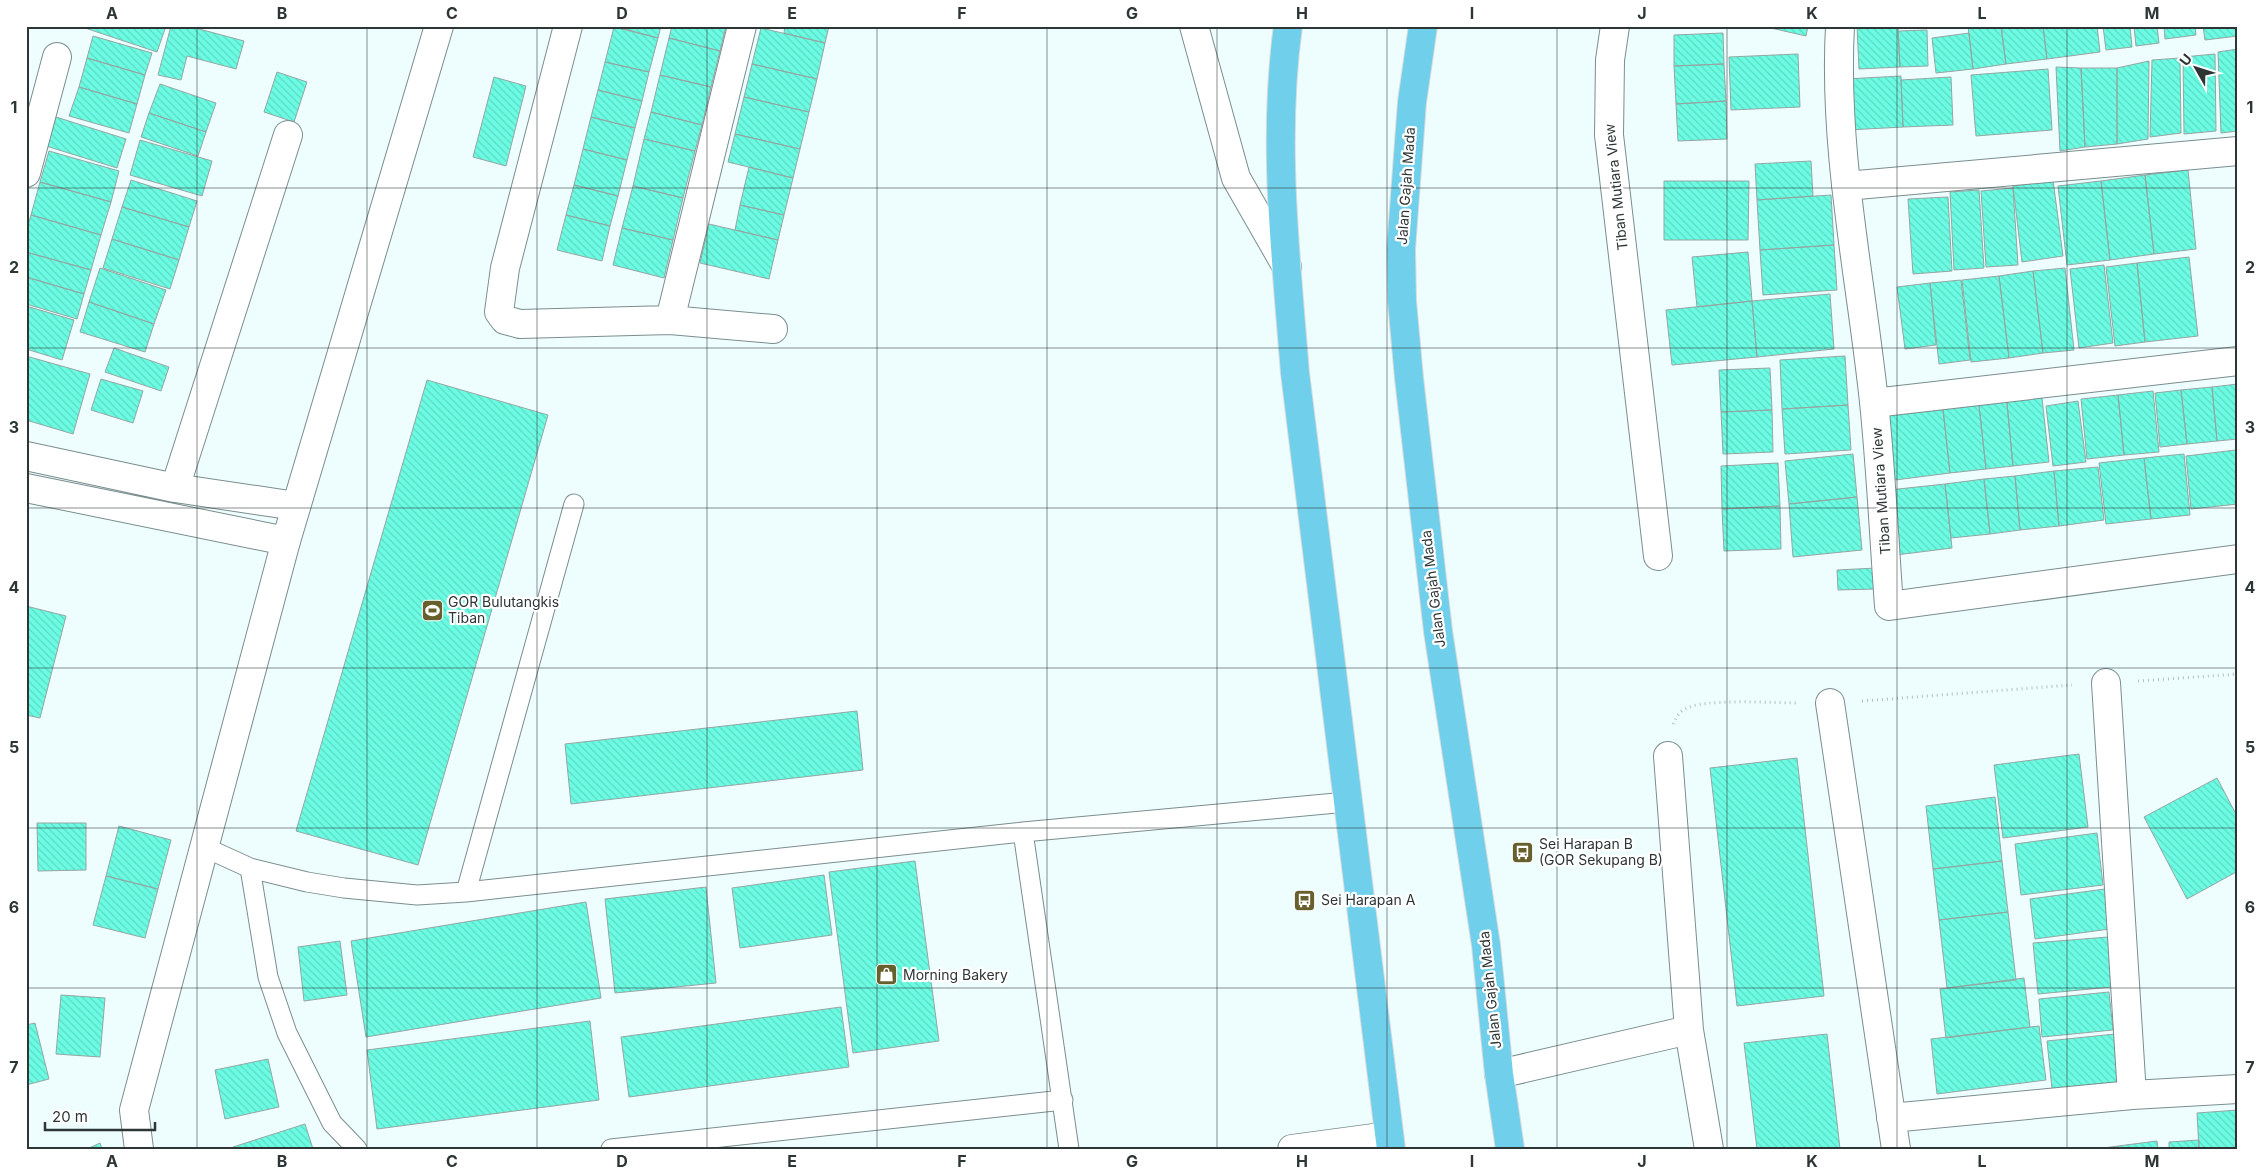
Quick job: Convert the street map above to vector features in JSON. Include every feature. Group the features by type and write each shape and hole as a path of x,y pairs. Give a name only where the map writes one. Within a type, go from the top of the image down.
{"highway":[{"path":"1288,26 1280,133 1295,373 1390,1143"},
{"name":"Jalan Gajah Mada","path":"1423,26 1412,102 1401,249 1402,301 1438,631 1486,945 1499,1074 1510,1149"}],"street":[{"path":"139,1149 134,1110 286,540 439,26"},
{"path":"568,26 505,268 499,312 505,320 520,324 670,320 773,329"},
{"path":"670,320 742,26"},
{"path":"1194,26 1236,178 1287,268"},
{"name":"Tiban Mutiara View","path":"1615,26 1610,60 1609,135 1658,556"},
{"name":"Tiban Mutiara View","path":"1840,26 1838,58 1846,186 1874,403 1890,606 2238,559"},
{"path":"26,173 57,57"},
{"path":"175,488 288,135"},
{"path":"1846,186 2238,151"},
{"path":"1874,403 2238,361"},
{"path":"26,456 175,488 296,506"},
{"path":"26,488 286,540"},
{"path":"2106,683 2132,1095"},
{"path":"1830,703 1896,1149"},
{"path":"1668,756 1689,1030 1709,1149"},
{"path":"1499,1074 1689,1030"},
{"path":"1892,1118 2132,1095 2238,1088"},
{"path":"1292,1149 1390,1143"}],"lane":[{"path":"466,892 574,504"},
{"path":"204,847 250,868 344,888 417,895 466,892 1023,832 1347,802"},
{"path":"1023,832 1069,1149"},
{"path":"250,868 268,977 287,1033 332,1122 357,1149"},
{"path":"611,1149 1063,1100"}],"path":[{"path":"1668,756 1670,732 1676,716 1685,708 1701,704 1830,703 2238,674"}],"building":[{"path":"79,26 166,26 157,52"},
{"path":"171,26 188,26 244,41 236,69 187,56 181,80 158,75"},
{"path":"614,26 661,26 658,38"},
{"path":"672,26 726,26 720,51 669,38"},
{"path":"785,26 829,26 825,43 784,33"},
{"path":"1762,26 1808,26 1806,36"},
{"path":"1857,26 1898,26 1900,67 1859,69"},
{"path":"1968,26 2001,26 2006,64 1973,69"},
{"path":"2001,26 2043,26 2047,59 2006,64"},
{"path":"2043,26 2097,26 2100,52 2047,59"},
{"path":"2103,26 2130,26 2132,47 2106,50"},
{"path":"2134,26 2157,26 2159,43 2136,46"},
{"path":"2164,26 2195,26 2196,35 2165,39"},
{"path":"2203,26 2238,26 2238,36 2205,40"},
{"path":"614,27 658,38 649,72 605,62"},
{"path":"761,28 825,43 817,79 752,64"},
{"path":"1927,30 1928,66 1900,67 1898,31"},
{"path":"1723,33 1724,64 1674,66 1674,35"},
{"path":"1969,33 1973,69 1936,73 1932,38"},
{"path":"93,36 152,53 145,75 87,58"},
{"path":"669,38 720,51 711,87 660,75"},
{"path":"2238,49 2238,131 2221,133 2218,52"},
{"path":"1798,54 1800,107 1731,110 1729,57"},
{"path":"2215,54 2216,131 2184,134 2183,57"},
{"path":"87,58 145,75 137,104 79,87"},
{"path":"2180,58 2181,133 2150,137 2152,60"},
{"path":"2149,61 2148,139 2117,144 2117,68"},
{"path":"605,62 649,72 642,101 598,90"},
{"path":"752,64 817,79 809,112 744,97"},
{"path":"1724,64 1726,101 1676,104 1674,66"},
{"path":"2056,67 2081,68 2085,147 2060,151"},
{"path":"2081,68 2117,68 2117,144 2085,147"},
{"path":"2048,69 2052,130 1976,136 1971,75"},
{"path":"277,72 307,82 294,122 264,112"},
{"path":"660,75 711,87 702,125 651,112"},
{"path":"1901,76 1903,127 1848,130 1846,79"},
{"path":"494,77 526,86 506,166 473,157"},
{"path":"1951,77 1953,125 1903,127 1901,80"},
{"path":"160,84 216,103 206,132 149,113"},
{"path":"79,87 137,104 129,133 69,116"},
{"path":"598,90 642,101 635,128 591,117"},
{"path":"744,97 809,112 800,149 735,134"},
{"path":"1726,101 1727,139 1678,141 1676,104"},
{"path":"651,112 702,125 695,151 644,139"},
{"path":"149,113 206,132 198,156 141,137"},
{"path":"56,117 126,139 117,168 46,146"},
{"path":"591,117 635,128 627,160 583,149"},
{"path":"735,134 800,149 793,178 728,162"},
{"path":"644,139 695,151 683,198 633,186"},
{"path":"140,140 212,161 202,196 130,175"},
{"path":"583,149 627,160 618,196 574,185"},
{"path":"49,151 119,171 111,202 40,182"},
{"path":"1811,161 1813,196 1757,200 1755,164"},
{"path":"749,167 793,178 784,215 740,205"},
{"path":"2188,170 2196,249 2154,254 2145,175"},
{"path":"2145,175 2154,254 2110,260 2101,181"},
{"path":"131,180 197,201 189,227 122,207"},
{"path":"2053,180 2063,256 2022,262 2013,186"},
{"path":"1664,181 1749,181 1748,240 1664,240"},
{"path":"2101,181 2110,260 2067,265 2058,186"},
{"path":"40,182 111,202 101,235 31,215"},
{"path":"574,185 618,196 610,226 566,215"},
{"path":"633,186 683,198 673,240 622,228"},
{"path":"2013,188 2018,265 1986,267 1981,191"},
{"path":"1979,190 1984,268 1954,270 1950,192"},
{"path":"1831,195 1834,245 1760,250 1757,200"},
{"path":"1948,197 1952,271 1913,274 1908,199"},
{"path":"740,205 784,215 778,240 735,230"},
{"path":"122,207 189,227 179,260 112,239"},
{"path":"31,215 101,235 91,270 26,252 26,232"},
{"path":"566,215 610,226 602,261 557,250"},
{"path":"709,224 778,240 769,279 700,263"},
{"path":"622,228 673,240 664,278 613,265"},
{"path":"112,239 179,260 170,289 103,268"},
{"path":"1834,245 1837,290 1763,295 1760,250"},
{"path":"26,252 91,270 84,294 26,277"},
{"path":"1748,252 1752,301 1697,307 1692,257"},
{"path":"2189,257 2198,336 2145,342 2137,263"},
{"path":"2137,263 2145,342 2115,346 2106,267"},
{"path":"2104,265 2113,343 2079,348 2070,269"},
{"path":"100,268 166,290 154,324 89,302"},
{"path":"2065,268 2074,350 2043,353 2033,271"},
{"path":"2033,271 2043,353 2009,358 1999,276"},
{"path":"1999,276 2009,358 1971,362 1962,280"},
{"path":"26,277 84,294 77,319 26,304"},
{"path":"1961,280 1970,360 1939,364 1930,283"},
{"path":"1930,283 1936,345 1905,349 1897,287"},
{"path":"1830,294 1834,349 1757,357 1752,301"},
{"path":"1752,301 1757,357 1672,365 1666,310"},
{"path":"89,302 154,324 145,352 80,332"},
{"path":"26,306 74,320 62,360 26,349"},
{"path":"114,348 169,367 161,391 105,372"},
{"path":"26,356 90,374 73,434 26,420"},
{"path":"1845,356 1848,405 1782,409 1780,360"},
{"path":"1770,368 1772,410 1721,412 1719,370"},
{"path":"101,379 143,391 133,423 91,410"},
{"path":"427,380 548,415 418,865 296,831"},
{"path":"2238,384 2238,439 2217,441 2212,387"},
{"path":"2212,387 2217,441 2187,444 2181,390"},
{"path":"2041,389 2049,462 2013,466 2006,393"},
{"path":"2181,390 2187,444 2160,447 2155,393"},
{"path":"2153,391 2159,452 2124,455 2118,395"},
{"path":"2006,393 2013,466 1986,469 1978,396"},
{"path":"2118,395 2124,455 2087,459 2081,399"},
{"path":"1978,396 1986,469 1950,473 1942,400"},
{"path":"1942,400 1950,473 1895,480 1887,407"},
{"path":"2078,401 2086,462 2053,466 2046,406"},
{"path":"1848,405 1851,450 1785,454 1782,409"},
{"path":"1772,410 1773,452 1723,454 1721,412"},
{"path":"2236,450 2238,504 2191,509 2186,456"},
{"path":"1853,454 1857,497 1789,504 1785,461"},
{"path":"2184,454 2190,515 2151,519 2144,458"},
{"path":"2144,458 2151,519 2106,524 2099,463"},
{"path":"1778,463 1780,506 1722,509 1721,466"},
{"path":"2098,467 2104,520 2059,526 2054,471"},
{"path":"2054,471 2059,526 2020,530 2015,476"},
{"path":"2015,476 2020,530 1990,534 1984,479"},
{"path":"1984,479 1990,534 1951,538 1945,484"},
{"path":"1945,484 1952,548 1896,555 1889,490"},
{"path":"1857,497 1862,550 1793,557 1789,504"},
{"path":"1780,506 1781,549 1724,551 1722,509"},
{"path":"1876,568 1876,589 1838,590 1837,570"},
{"path":"26,606 66,616 40,718 26,715"},
{"path":"857,711 863,770 571,804 565,744"},
{"path":"2079,754 2088,827 2003,838 1994,765"},
{"path":"1797,758 1824,996 1737,1006 1710,768"},
{"path":"2217,778 2238,818 2238,871 2187,899 2144,817"},
{"path":"1995,797 2002,861 1933,869 1926,806"},
{"path":"37,823 86,823 86,870 38,871"},
{"path":"119,826 171,840 158,889 106,876"},
{"path":"2097,833 2103,885 2021,895 2015,844"},
{"path":"915,861 939,1041 853,1053 829,872"},
{"path":"2002,861 2008,912 1939,920 1933,869"},
{"path":"824,875 832,935 740,948 732,888"},
{"path":"106,876 158,889 145,938 93,925"},
{"path":"706,887 716,983 615,993 605,899"},
{"path":"2105,889 2110,929 2035,939 2030,899"},
{"path":"586,902 601,998 366,1037 351,941"},
{"path":"2008,912 2016,980 1947,988 1939,920"},
{"path":"2108,937 2112,987 2038,994 2033,943"},
{"path":"340,941 347,995 304,1001 298,947"},
{"path":"2024,978 2030,1027 1946,1038 1940,989"},
{"path":"2109,992 2113,1030 2042,1037 2039,999"},
{"path":"61,995 105,998 100,1057 56,1054"},
{"path":"841,1007 849,1067 629,1097 621,1037"},
{"path":"590,1021 599,1100 377,1129 367,1050"},
{"path":"35,1023 49,1079 26,1085 26,1025"},
{"path":"2039,1026 2046,1080 1937,1094 1931,1039"},
{"path":"1827,1034 1840,1149 1757,1149 1744,1043"},
{"path":"2115,1034 2120,1082 2052,1089 2047,1041"},
{"path":"268,1059 279,1107 225,1119 215,1070"},
{"path":"2238,1110 2238,1149 2199,1149 2197,1113"},
{"path":"305,1124 313,1149 233,1149 233,1147"},
{"path":"2199,1140 2199,1149 2169,1149 2169,1142"},
{"path":"2157,1141 2158,1149 2118,1149 2118,1146"},
{"path":"100,1143 102,1149 87,1149"},
{"path":"2118,1146 2118,1149 2096,1149"}],"place":[{"name":"GOR Bulutangkis Tiban","path":"432,610"},
{"name":"Sei Harapan B (GOR Sekupang B)","path":"1523,852"},
{"name":"Sei Harapan A","path":"1305,900"},
{"name":"Morning Bakery","path":"887,975"}]}
